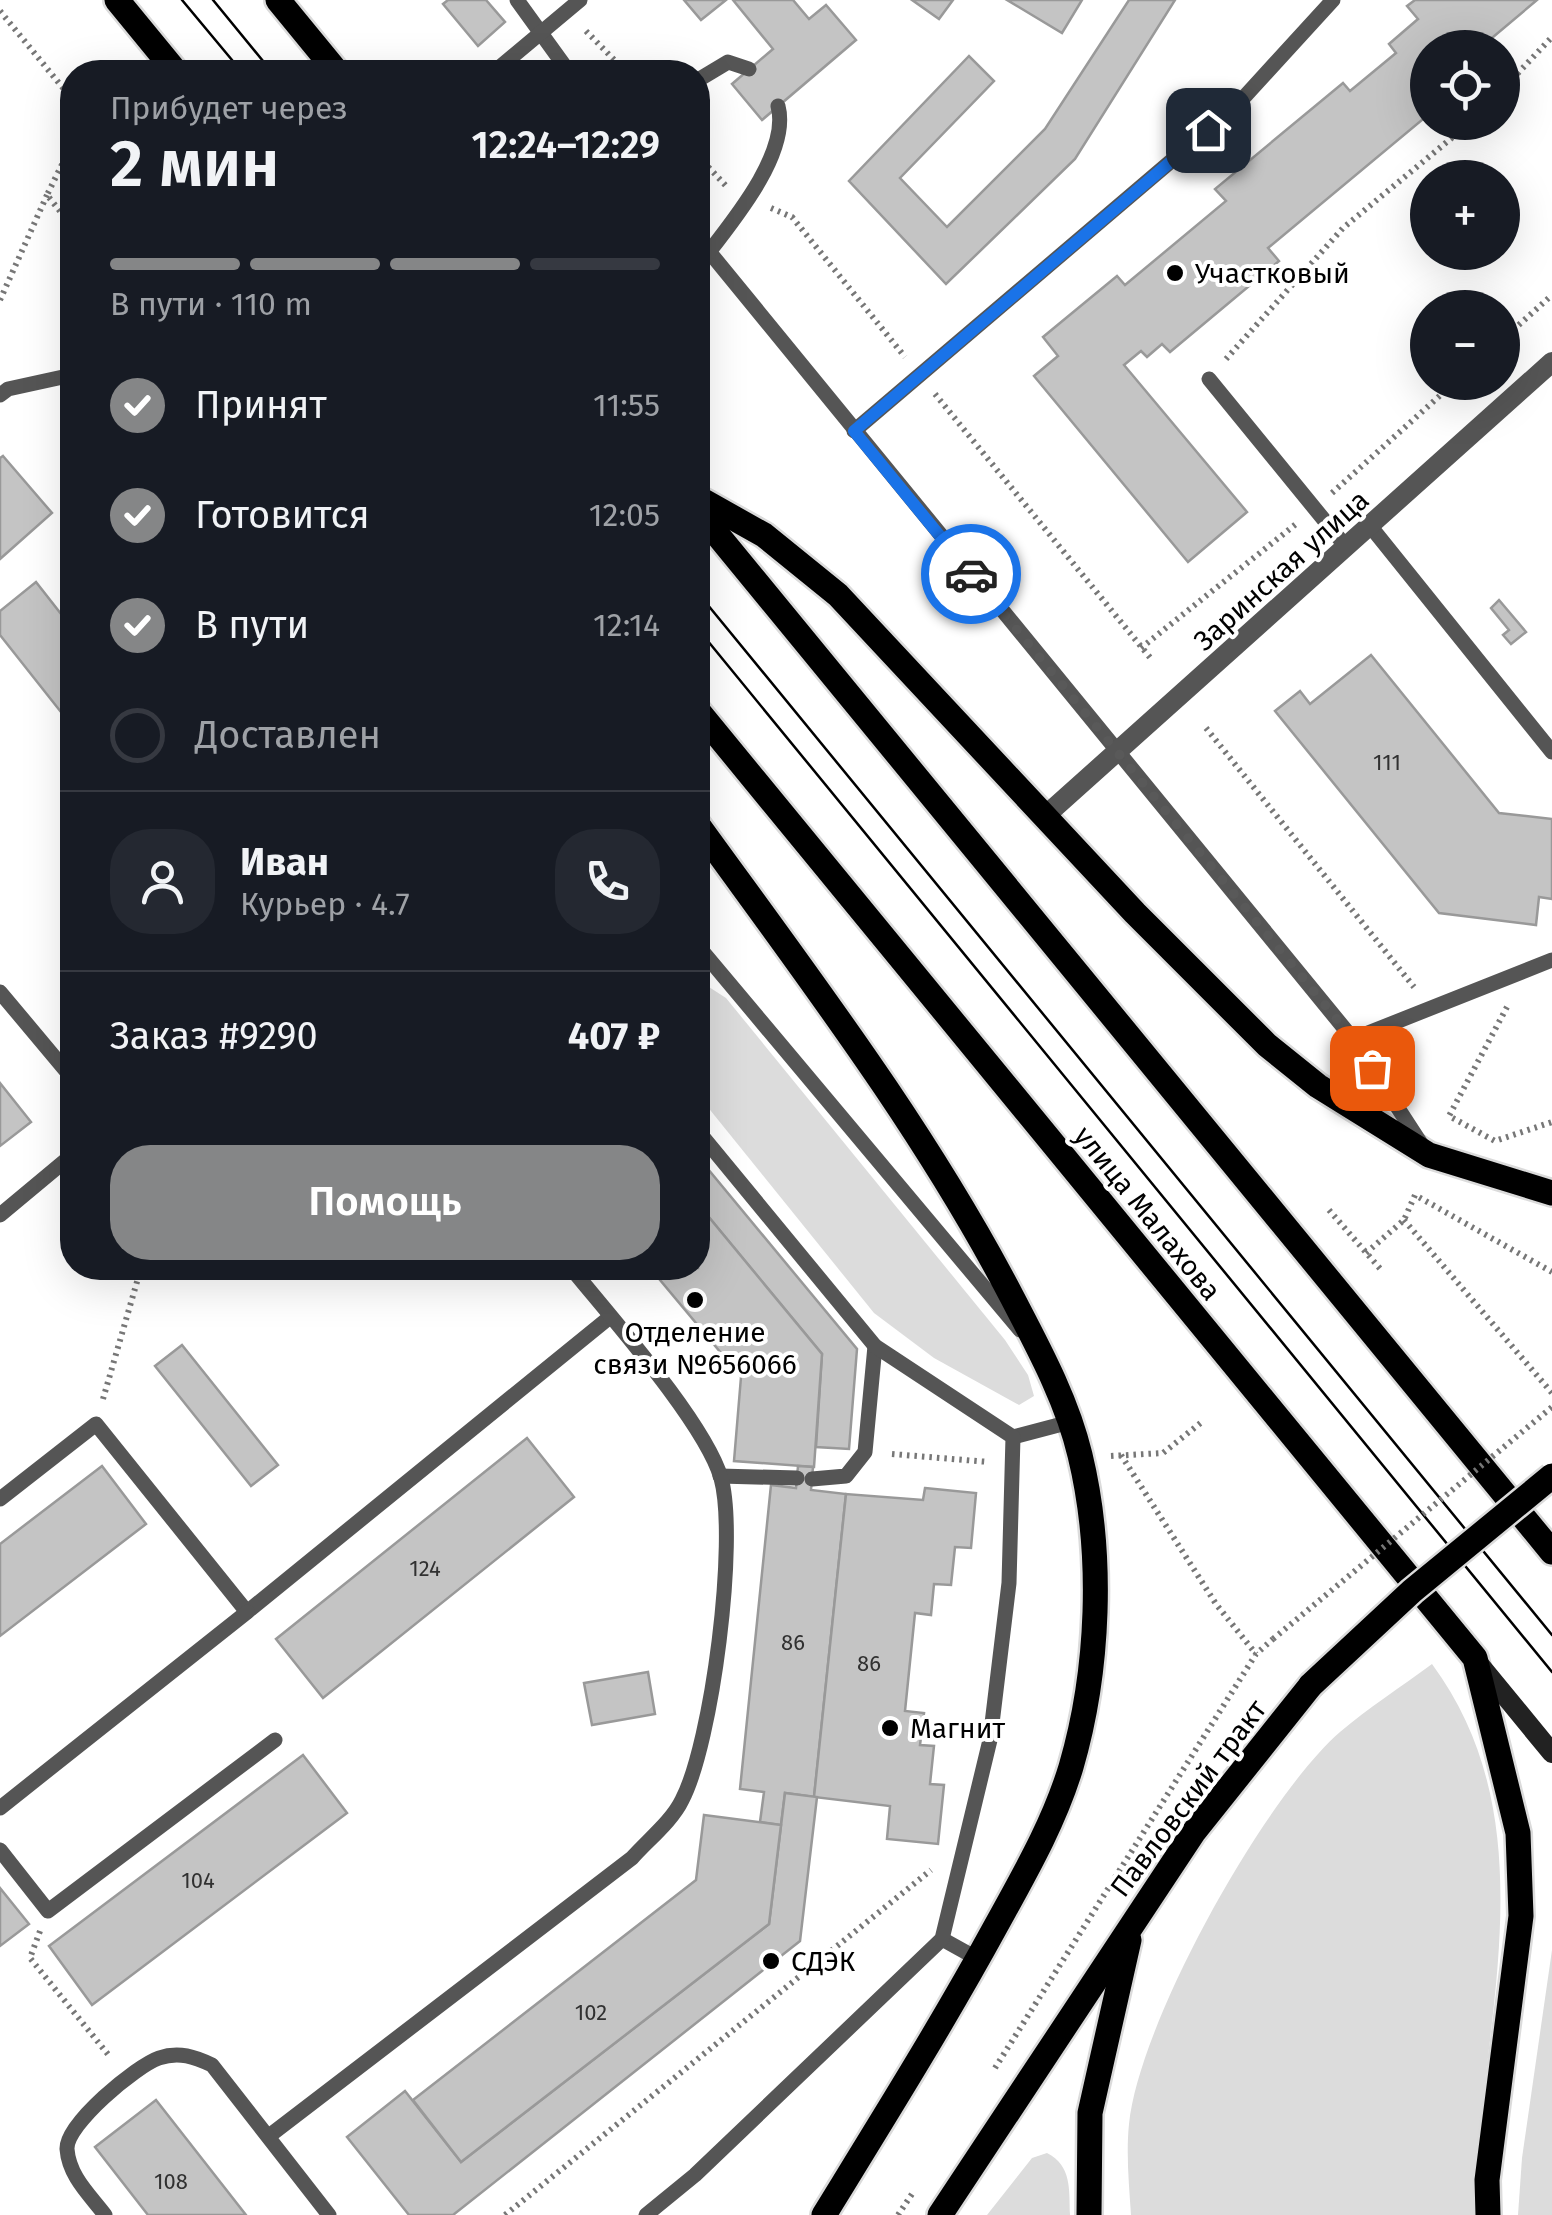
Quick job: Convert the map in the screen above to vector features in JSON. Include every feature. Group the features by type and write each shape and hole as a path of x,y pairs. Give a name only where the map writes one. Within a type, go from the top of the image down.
{"main road":[{"path":"117,0 166,60"},
{"path":"278,0 328,60"},
{"path":"710,505 764,536 838,595 1044,816 1267,1045 1318,1086 1429,1154 1552,1194"},
{"path":"710,526 1552,1552"},
{"name":"улица Малахова","path":"710,727 1552,1753"},
{"path":"710,842 912,1129 988,1252 1044,1358 1070,1422 1081,1457 1094,1562 1091,1675 1070,1768 1043,1839 978,1959 824,2215"},
{"name":"Павловский тракт","path":"940,2215 1193,1833 1311,1685 1412,1591 1552,1476"},
{"path":"1475,1658 1518,1833 1521,1916 1487,2180 1488,2215"},
{"path":"1089,2215 1090,2113 1134,1921"}],"street":[{"name":"Заринская улица","path":"1044,816 1372,527 1552,362"}],"lane":[{"path":"516,0 559,60"},
{"path":"509,60 580,0"},
{"path":"854,431 1238,106 1334,0"},
{"path":"710,73 728,62 748,69"},
{"path":"710,249 750,198 783,124 778,106"},
{"path":"710,254 1353,1039 1429,1154"},
{"path":"0,395 8,389 60,377"},
{"path":"1209,379 1348,548"},
{"path":"1372,527 1552,752"},
{"path":"710,960 1044,1358"},
{"path":"1353,1039 1528,966 1552,960"},
{"path":"0,992 60,1064"},
{"path":"710,1146 875,1346 1013,1437 1070,1422"},
{"path":"0,1215 60,1165"},
{"path":"269,2136 632,1858 681,1803 704,1742 726,1563 726,1514 720,1476 694,1428 581,1280"},
{"path":"0,1808 610,1317"},
{"path":"720,1476 846,1476 865,1452 875,1346"},
{"path":"0,1499 96,1424 247,1612"},
{"path":"646,2215 695,2174 942,1940 990,1740 1008,1583 1013,1437"},
{"path":"0,1850 48,1911 275,1740"},
{"path":"942,1940 978,1959"},
{"path":"106,2215 70,2170 66,2143 78,2120 128,2079 158,2058 188,2054 212,2065 330,2215"}],"path":[{"path":"0,11 60,84"},
{"path":"539,35 590,30 616,60"},
{"path":"1520,71 1552,38"},
{"path":"1209,379 1343,228 1449,140"},
{"path":"0,300 60,168"},
{"path":"47,195 60,211"},
{"path":"1520,324 1552,295"},
{"path":"1206,728 1431,1007"},
{"path":"1528,966 1449,1116 1495,1141 1552,1122"},
{"path":"1366,1252 1404,1220 1414,1195 1552,1272"},
{"path":"1329,1210 1383,1272"},
{"path":"1404,1220 1552,1393"},
{"path":"96,1424 138,1280"},
{"path":"986,2084 1256,1654 1552,1406"},
{"path":"1163,1453 1203,1420"},
{"path":"1121,1455 1216,1604 1256,1654"},
{"path":"505,2215 964,1843"},
{"path":"48,1911 30,1958 128,2079"},
{"path":"898,2215 920,2182"}],"shaded area":[{"path":"710,988 726,998 1005,1340 1028,1375 1034,1396 1019,1405 934,1358 874,1313 710,1110"},
{"path":"1432,1664 1468,1727 1490,1793 1499,1861 1500,1931 1473,2215 1131,2215 1128,2135 1138,2081 1180,1973 1210,1915 1242,1858 1310,1764 1340,1732"},
{"path":"1552,1950 1552,2215 1518,2215 1522,2158"},
{"path":"1047,2153 1065,2171 1070,2215 987,2215 1032,2158"}],"building":[{"path":"448,0 486,0 505,22 478,46 443,4"},
{"path":"684,0 726,0 701,20"},
{"path":"733,0 793,0 809,19 826,5 856,40 762,120 732,84 773,49"},
{"path":"912,0 953,0 939,19"},
{"path":"1007,0 1082,0 1062,33"},
{"path":"1129,0 1175,0 1075,159 946,284 849,181 969,56 994,81 900,178 947,227 1045,129"},
{"path":"1415,0 1537,0 1501,30 1410,30 1410,130 1268,248 1279,261 1170,352 1162,344 1147,357 1141,351 1124,365 1247,512 1188,562 1034,376 1058,356 1043,337 1117,276 1125,285 1226,201 1215,189 1343,83 1350,91 1396,53 1389,44 1418,19 1407,6"},
{"path":"3,456 52,513 0,559 0,458"},
{"path":"36,582 60,613 60,711 0,635 0,611"},
{"path":"1499,600 1526,632 1511,644 1503,635 1509,630 1491,608"},
{"path":"1371,655 1499,813 1552,819 1552,899 1539,897 1536,925 1439,913 1275,711 1300,691 1310,704"},
{"path":"0,1083 31,1122 0,1146"},
{"path":"710,1171 857,1349 849,1449 816,1447 822,1354 710,1219"},
{"path":"710,1219 822,1354 814,1467 734,1461 741,1377 660,1280 710,1280"},
{"path":"182,1345 278,1465 251,1486 155,1366"},
{"path":"527,1438 574,1497 323,1698 276,1639"},
{"path":"102,1466 146,1524 0,1636 0,1544"},
{"path":"798,1466 813,1467 811,1490 846,1494 814,1797 785,1793 781,1825 760,1822 764,1792 740,1789 771,1485 796,1488"},
{"path":"925,1488 976,1493 971,1548 955,1547 951,1585 934,1584 931,1615 915,1613 905,1711 924,1713 920,1745 934,1746 930,1784 944,1785 938,1844 887,1839 890,1806 814,1797 846,1494 923,1500"},
{"path":"648,1672 655,1714 592,1725 584,1683"},
{"path":"303,1755 347,1813 92,2005 49,1946"},
{"path":"785,1793 817,1797 800,1941 453,2215 409,2215 347,2137 405,2091 461,2162 769,1924"},
{"path":"704,1815 781,1825 769,1924 461,2162 413,2100 696,1880"},
{"path":"0,1888 29,1924 0,1946"},
{"path":"156,2100 246,2215 148,2215 95,2147"}],"tram line":[{"path":"182,0 232,60"},
{"path":"213,0 262,60"},
{"path":"710,608 1552,1635"},
{"path":"710,644 1552,1672"}],"way so far":[{"path":"971,574 1353,1039 1372,1068"}],"place":[{"name":"Участковый","path":"1175,273"},
{"name":"Отделение связи №656066","path":"695,1300"},
{"name":"Магнит","path":"890,1728"},
{"name":"СДЭК","path":"771,1961"}],"route":[{"path":"971,574 854,431 1208,130"}]}
